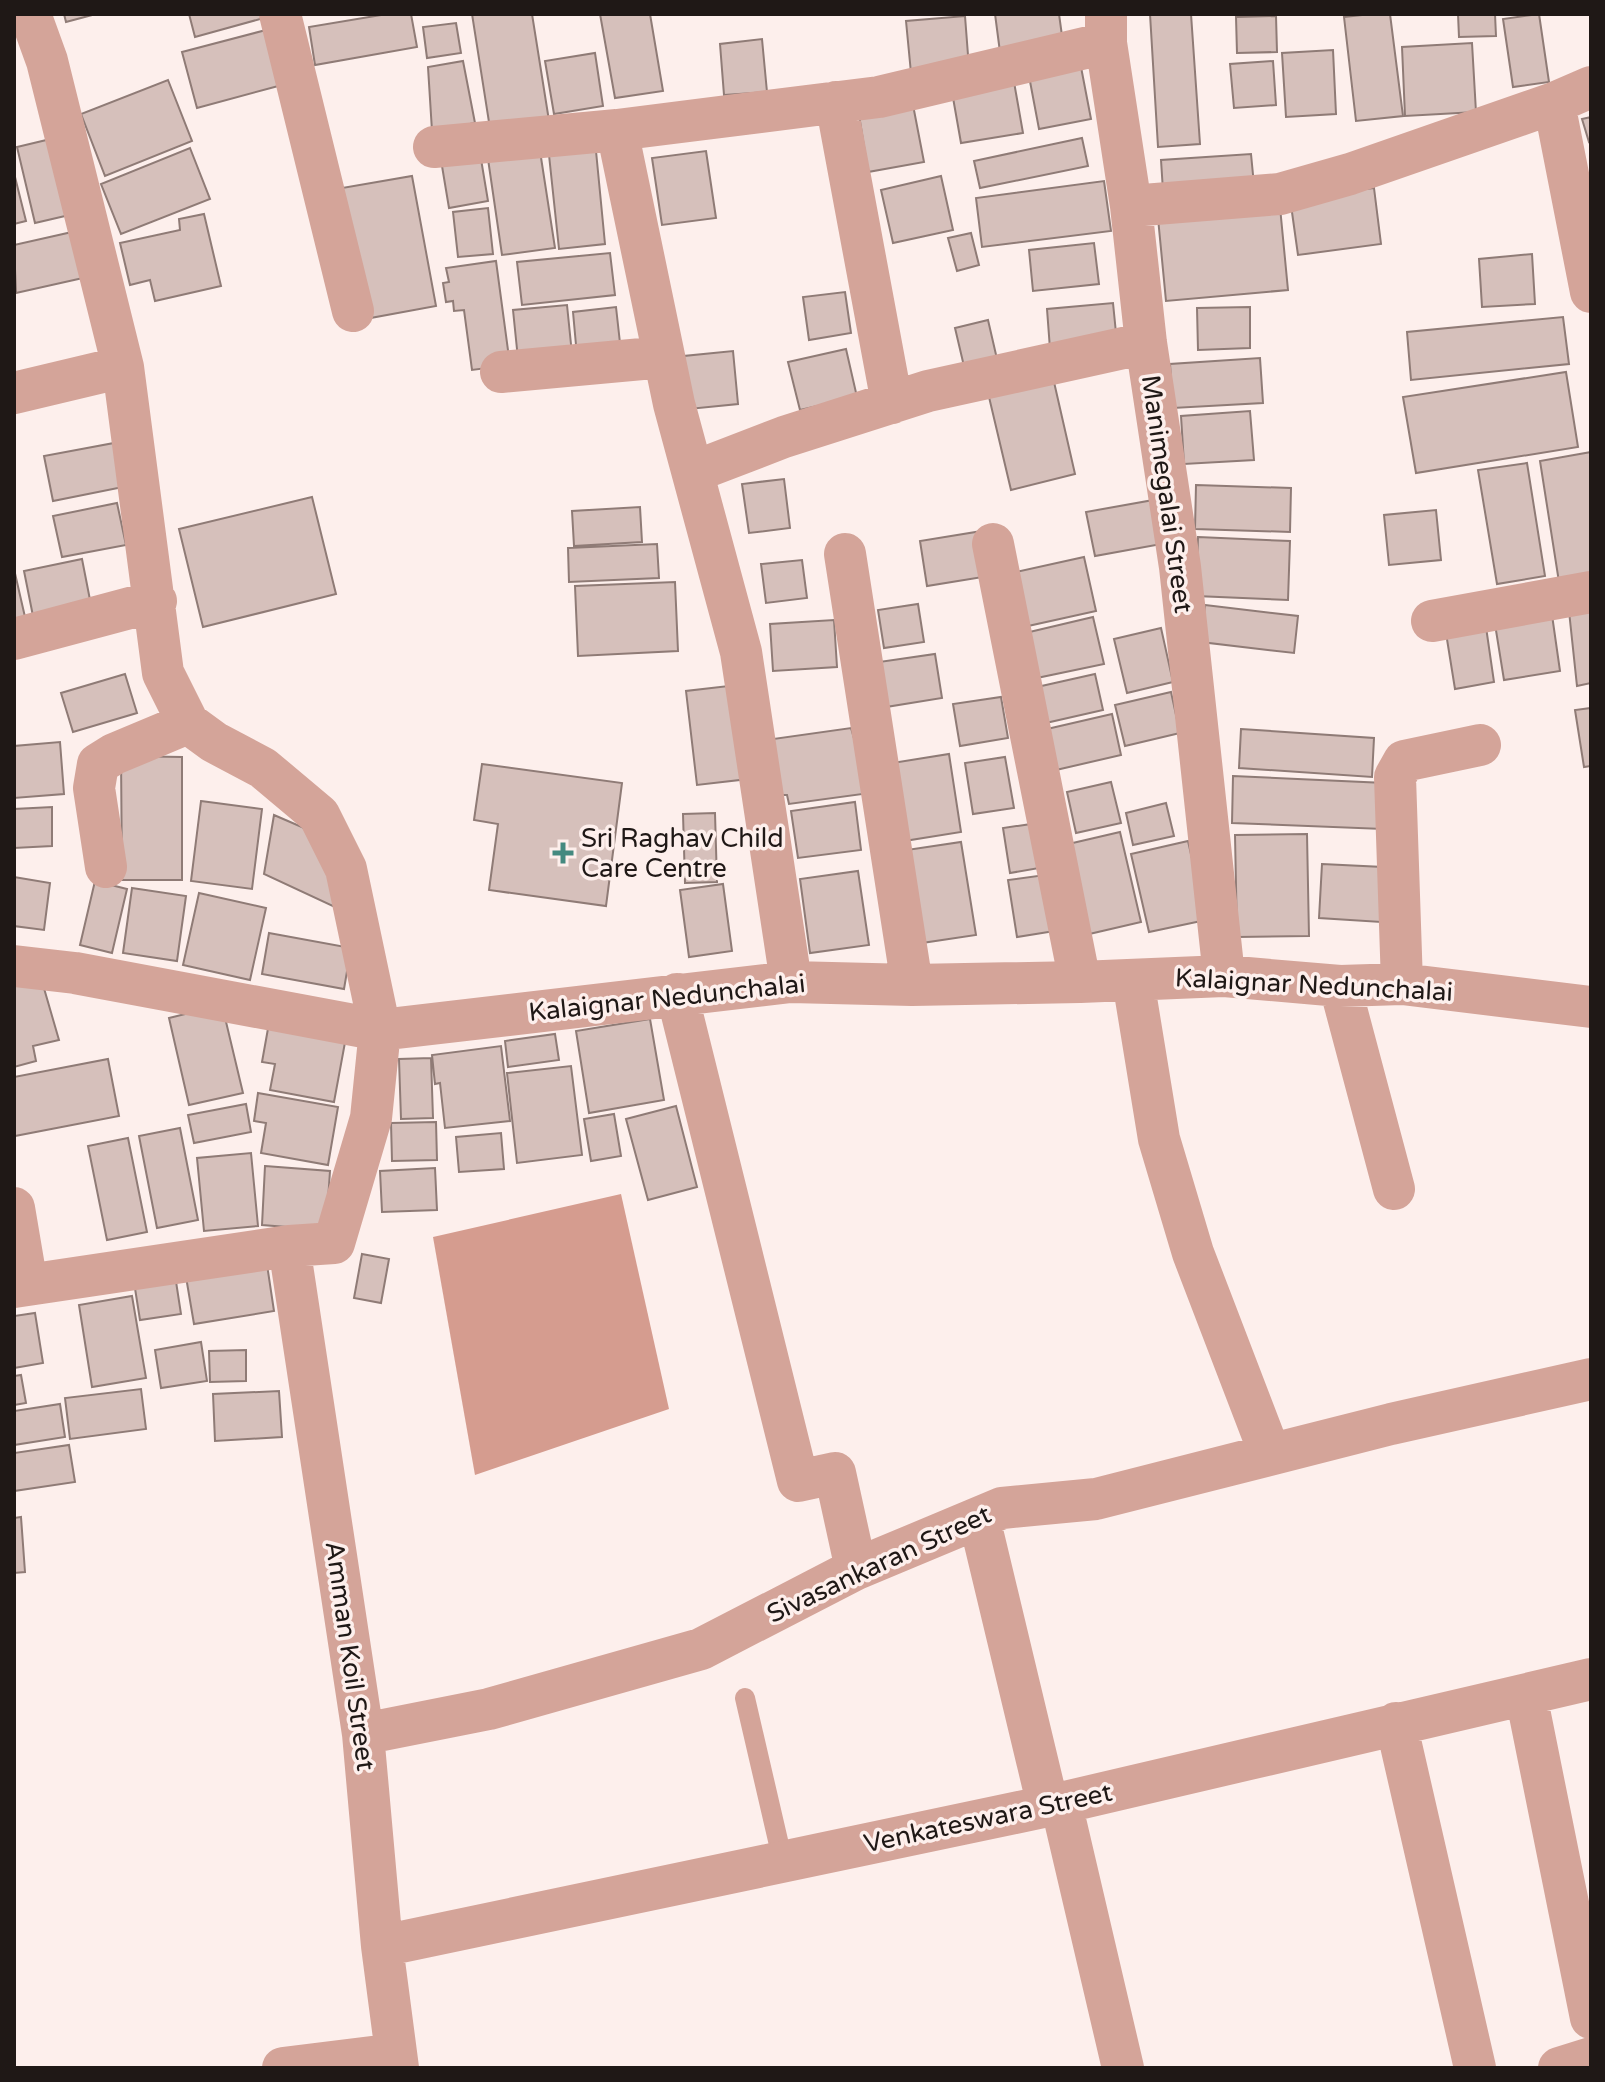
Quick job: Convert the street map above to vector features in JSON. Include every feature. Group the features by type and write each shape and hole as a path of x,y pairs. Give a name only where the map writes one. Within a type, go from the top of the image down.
{"street":[{"path":"14,1208 21,1286 289,1246 334,1243 371,1118 380,1030 346,869 319,815 263,768 214,742 188,723 163,673 123,367 47,61 30,14"},
{"path":"280,14 353,311"},
{"path":"434,147 617,130 879,97 1106,29"},
{"name":"Manimegalai Street","path":"1106,29 1131,206 1146,343 1180,567 1224,976"},
{"path":"1131,206 1280,194 1350,174 1573,95 1591,292"},
{"path":"836,102 892,403"},
{"path":"617,130 664,357 741,652 791,982"},
{"path":"693,472 784,437 892,403 959,384 1146,343"},
{"path":"501,372 664,357"},
{"path":"14,393 123,367"},
{"path":"993,544 1080,982"},
{"path":"845,554 912,985"},
{"path":"1432,621 1591,592"},
{"path":"14,639 156,601"},
{"path":"106,867 94,788 98,764 114,754 188,723"},
{"path":"1402,984 1395,777 1404,761 1480,745"},
{"name":"Kalaignar Nedunchalai","path":"14,966 75,973 380,1030 791,982 912,985 1224,976 1340,986 1402,984 1591,1007"},
{"path":"1133,980 1159,1139 1193,1253 1270,1454"},
{"path":"1340,986 1394,1189"},
{"path":"677,994 798,1481 835,1473 856,1569"},
{"name":"Amman Koil Street","path":"289,1246 363,1734 382,1946 397,2061"},
{"name":"Sivasankaran Street","path":"363,1734 489,1709 701,1649 856,1569 1002,1508 1096,1499 1270,1454 1591,1379"},
{"path":"979,1518 1123,2068"},
{"name":"Venkateswara Street","path":"382,1946 1054,1805 1591,1679"},
{"path":"1526,1695 1591,2018"},
{"path":"1396,1723 1475,2068"},
{"path":"1559,2068 1591,2058"},
{"path":"283,2068 397,2061"}],"lane":[{"path":"745,1698 783,1862"}],"shaded area":[{"path":"621,1194 669,1409 475,1475 433,1237"}],"building":[{"path":"64,14 96,14 66,22"},
{"path":"189,14 271,14 271,16 195,37"},
{"path":"387,14 411,14 417,47 315,65 309,27"},
{"path":"472,14 532,14 550,127 491,135"},
{"path":"600,14 650,14 663,91 615,98"},
{"path":"995,14 1059,14 1063,43 1000,52"},
{"path":"1150,14 1191,14 1200,144 1158,147"},
{"path":"1390,14 1403,116 1356,121 1344,17"},
{"path":"1458,14 1495,14 1496,36 1459,37"},
{"path":"1539,14 1549,82 1513,87 1503,19"},
{"path":"965,16 969,68 911,73 906,21"},
{"path":"1276,16 1277,52 1237,53 1236,17"},
{"path":"456,23 461,53 427,58 423,27"},
{"path":"266,30 282,85 197,108 182,52"},
{"path":"762,39 767,92 724,95 720,44"},
{"path":"1472,43 1476,112 1405,116 1402,47"},
{"path":"1333,50 1336,114 1286,117 1282,53"},
{"path":"595,53 603,106 554,114 545,61"},
{"path":"463,61 475,123 432,131 428,67"},
{"path":"1273,61 1276,105 1234,108 1230,64"},
{"path":"1081,67 1091,119 1039,129 1029,76"},
{"path":"168,80 192,141 105,176 81,114"},
{"path":"1014,82 1023,133 961,143 952,92"},
{"path":"913,105 924,162 868,172 859,115"},
{"path":"1591,117 1591,141 1589,142 1582,119"},
{"path":"59,137 78,213 35,223 17,147"},
{"path":"1082,138 1088,166 980,188 974,161"},
{"path":"190,148 210,199 121,234 101,184"},
{"path":"540,151 555,248 502,255 488,159"},
{"path":"596,151 605,244 559,249 549,155"},
{"path":"706,151 716,218 662,225 652,158"},
{"path":"1251,154 1254,185 1163,191 1161,160"},
{"path":"481,159 488,201 449,208 442,166"},
{"path":"14,173 26,221 14,224"},
{"path":"412,176 436,306 365,319 342,188"},
{"path":"941,176 953,230 893,243 881,190"},
{"path":"1104,181 1111,231 982,247 976,198"},
{"path":"1374,188 1381,244 1298,255 1290,198"},
{"path":"1280,207 1288,290 1166,301 1158,218"},
{"path":"488,208 493,254 458,257 453,212"},
{"path":"204,214 221,286 155,301 150,280 130,285 120,243 180,230 179,219"},
{"path":"72,232 83,278 16,293 14,245"},
{"path":"971,233 979,265 957,271 948,238"},
{"path":"1094,243 1099,284 1033,291 1029,250"},
{"path":"610,253 615,295 522,305 517,262"},
{"path":"1532,254 1535,304 1482,307 1479,259"},
{"path":"496,261 510,365 472,370 464,310 454,311 453,301 446,302 443,283 449,282 446,268"},
{"path":"845,292 851,333 809,340 803,297"},
{"path":"1113,303 1117,343 1050,349 1047,309"},
{"path":"567,305 572,354 518,359 513,310"},
{"path":"616,307 621,352 577,356 573,312"},
{"path":"1250,307 1250,348 1198,350 1197,308"},
{"path":"1563,317 1569,364 1411,380 1407,332"},
{"path":"988,320 1000,372 967,379 955,328"},
{"path":"846,349 857,397 800,410 788,362"},
{"path":"733,351 738,404 689,409 684,356"},
{"path":"1260,358 1263,403 1173,408 1170,364"},
{"path":"1566,372 1578,447 1416,473 1403,397"},
{"path":"1054,382 1075,474 1011,490 989,397"},
{"path":"1250,411 1254,460 1184,464 1181,416"},
{"path":"114,443 123,487 53,501 44,456"},
{"path":"1591,452 1591,576 1559,582 1540,461"},
{"path":"1527,463 1545,576 1497,584 1478,470"},
{"path":"784,479 790,528 749,533 742,484"},
{"path":"1196,485 1291,488 1290,532 1195,529"},
{"path":"312,497 336,594 203,627 179,529"},
{"path":"1159,499 1167,543 1095,556 1086,512"},
{"path":"117,503 126,545 62,557 53,516"},
{"path":"640,507 642,542 574,546 572,511"},
{"path":"1436,510 1441,560 1389,565 1384,515"},
{"path":"982,531 989,576 927,586 920,541"},
{"path":"1198,537 1290,541 1288,600 1196,596"},
{"path":"657,544 659,578 569,582 568,548"},
{"path":"1084,557 1096,611 1019,628 1007,574"},
{"path":"82,559 91,605 33,616 24,571"},
{"path":"802,560 807,598 766,603 761,564"},
{"path":"14,569 25,617 14,619"},
{"path":"675,582 678,651 578,656 575,586"},
{"path":"918,604 924,642 884,648 878,610"},
{"path":"1205,605 1298,616 1294,653 1201,642"},
{"path":"1591,607 1591,683 1577,686 1569,611"},
{"path":"1551,608 1560,671 1504,680 1494,618"},
{"path":"1093,617 1104,664 1032,679 1021,634"},
{"path":"834,620 837,667 773,671 770,624"},
{"path":"1486,627 1494,682 1455,689 1446,633"},
{"path":"1161,628 1173,682 1127,693 1114,639"},
{"path":"935,654 942,698 886,707 879,662"},
{"path":"125,674 137,713 73,732 61,693"},
{"path":"1095,674 1103,710 1037,725 1028,689"},
{"path":"737,685 748,779 697,785 686,691"},
{"path":"1171,692 1180,733 1125,746 1115,705"},
{"path":"1001,697 1008,738 960,746 953,704"},
{"path":"1591,708 1591,766 1584,767 1575,710"},
{"path":"1112,714 1121,755 1043,773 1034,732"},
{"path":"851,728 870,793 789,804 787,795 781,795 773,739"},
{"path":"1241,729 1374,738 1372,777 1239,768"},
{"path":"60,742 64,794 14,798 14,746"},
{"path":"949,754 961,832 898,842 886,764"},
{"path":"121,756 182,757 182,880 122,880"},
{"path":"1005,757 1014,808 973,814 965,763"},
{"path":"482,764 622,783 606,906 489,890 498,824 474,820"},
{"path":"1233,776 1385,783 1383,829 1232,823"},
{"path":"1111,782 1121,823 1076,833 1067,792"},
{"path":"201,801 262,809 252,889 191,881"},
{"path":"855,802 861,850 798,858 791,811"},
{"path":"1166,803 1174,836 1133,845 1126,813"},
{"path":"52,807 52,846 14,848 14,809"},
{"path":"715,813 717,882 685,883 683,814"},
{"path":"274,815 318,834 337,908 264,874"},
{"path":"1038,823 1045,867 1010,873 1003,828"},
{"path":"1120,832 1141,922 1085,935 1064,845"},
{"path":"1307,834 1309,936 1237,937 1235,835"},
{"path":"1188,841 1206,920 1149,932 1131,854"},
{"path":"961,842 976,935 915,944 900,851"},
{"path":"1322,864 1383,867 1381,922 1319,918"},
{"path":"858,871 869,945 810,953 800,879"},
{"path":"1052,874 1061,930 1017,937 1008,880"},
{"path":"14,877 50,883 44,930 14,926"},
{"path":"95,881 127,889 112,953 80,945"},
{"path":"723,884 732,951 689,957 680,890"},
{"path":"132,888 186,896 177,961 123,953"},
{"path":"199,893 266,908 250,980 183,965"},
{"path":"269,933 351,948 344,989 262,974"},
{"path":"14,974 41,978 59,1040 33,1046 36,1061 14,1067"},
{"path":"222,1005 243,1093 189,1105 169,1018"},
{"path":"650,1019 664,1100 589,1113 576,1031"},
{"path":"269,1023 346,1037 334,1102 270,1090 275,1064 262,1062"},
{"path":"555,1034 559,1060 508,1067 505,1041"},
{"path":"501,1046 510,1121 445,1128 440,1083 435,1084 432,1055"},
{"path":"431,1058 433,1118 401,1119 399,1059"},
{"path":"108,1059 119,1116 15,1136 14,1077"},
{"path":"571,1066 582,1155 517,1163 507,1073"},
{"path":"258,1093 338,1107 328,1165 261,1153 266,1123 254,1121"},
{"path":"246,1104 251,1132 194,1143 188,1115"},
{"path":"676,1106 697,1187 648,1200 626,1119"},
{"path":"614,1114 621,1156 591,1161 584,1119"},
{"path":"436,1122 437,1160 392,1161 391,1123"},
{"path":"180,1128 198,1220 157,1228 139,1136"},
{"path":"501,1133 504,1169 459,1172 456,1137"},
{"path":"128,1138 147,1232 107,1240 88,1146"},
{"path":"251,1153 258,1226 204,1231 197,1158"},
{"path":"265,1166 330,1171 326,1230 262,1225"},
{"path":"435,1168 437,1210 382,1212 380,1171"},
{"path":"362,1254 389,1259 381,1303 354,1298"},
{"path":"266,1258 274,1311 194,1324 185,1271"},
{"path":"175,1275 181,1314 140,1320 134,1282"},
{"path":"132,1296 146,1378 92,1387 79,1305"},
{"path":"35,1313 43,1363 14,1368 14,1316"},
{"path":"201,1342 207,1381 161,1388 155,1350"},
{"path":"246,1350 246,1381 210,1382 209,1351"},
{"path":"21,1375 26,1403 14,1405 14,1376"},
{"path":"141,1389 146,1429 70,1439 65,1398"},
{"path":"279,1391 282,1437 215,1441 213,1394"},
{"path":"60,1404 65,1437 14,1445 14,1411"},
{"path":"69,1445 75,1482 14,1491 14,1453"},
{"path":"21,1517 25,1572 14,1573 14,1518"}],"place":[{"name":"Sri Raghav Child Care Centre","path":"563,853"}]}
